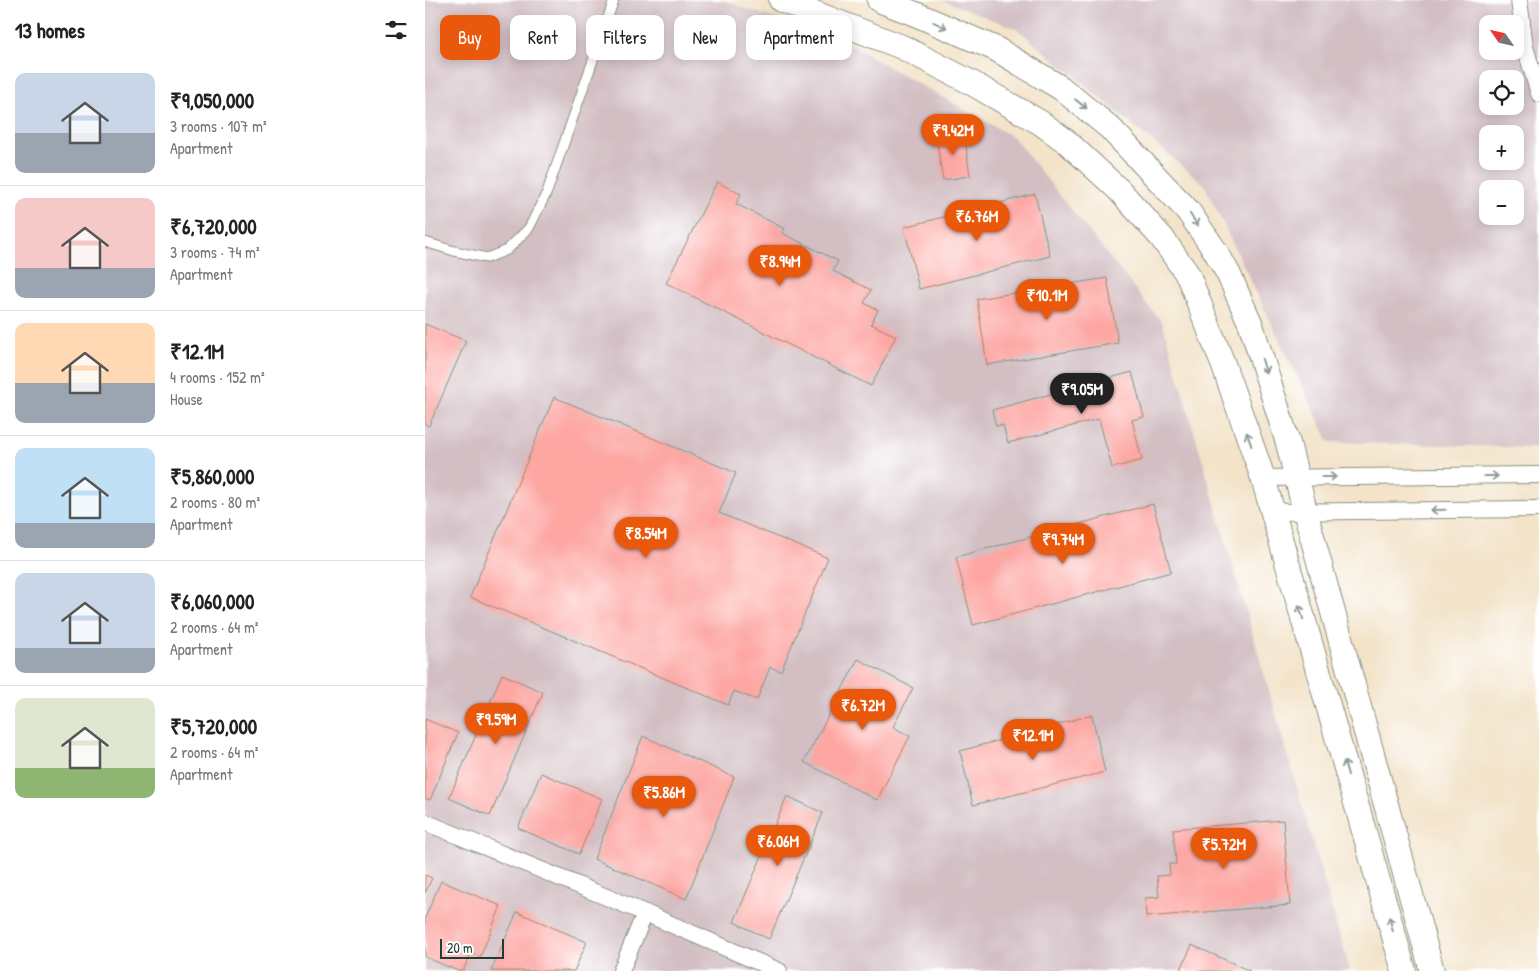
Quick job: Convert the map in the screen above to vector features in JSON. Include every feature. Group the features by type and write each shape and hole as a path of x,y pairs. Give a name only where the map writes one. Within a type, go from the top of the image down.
{"street":[{"path":"781,0 902,47 970,82 1041,123 1067,142 1119,190 1162,238 1187,275 1223,364 1263,478 1404,971"},
{"path":"879,0 996,49 1061,88 1110,128 1188,211 1216,252 1251,325 1288,443 1432,971"},
{"path":"1519,0 1525,47 1539,94"},
{"path":"1263,478 1539,475"},
{"path":"1272,512 1539,509"},
{"path":"425,822 779,971"},
{"path":"621,971 645,913"}],"lane":[{"path":"425,242 487,258 507,250 529,228 547,192 614,0"}],"shaded area":[{"path":"425,0 721,0 764,15 746,15 746,60 852,60 852,46 1013,137 1163,324 1350,971 425,971"},
{"path":"942,0 1539,0 1539,448 1329,442 1204,184 1017,29"}],"building":[{"path":"964,132 970,176 943,180 936,137"},
{"path":"717,182 741,194 736,204 785,229 782,233 838,261 833,271 871,290 864,303 878,310 871,324 896,336 871,386 666,283"},
{"path":"1035,194 1050,256 919,289 904,227"},
{"path":"1107,278 1118,343 987,365 977,299"},
{"path":"425,324 466,341 429,426 425,424"},
{"path":"1132,372 1144,417 1132,420 1142,460 1112,468 1099,419 1008,443 1003,425 996,426 992,410"},
{"path":"554,397 736,473 719,513 828,558 781,671 770,667 757,700 734,691 728,705 470,597"},
{"path":"1153,504 1171,572 973,625 956,557"},
{"path":"858,659 913,688 893,727 910,736 877,800 804,762"},
{"path":"502,674 543,692 490,816 449,798"},
{"path":"1092,715 1105,772 973,805 960,751"},
{"path":"425,719 458,733 430,800 425,798"},
{"path":"643,736 734,777 686,899 594,859"},
{"path":"541,773 602,799 579,854 518,828"},
{"path":"787,796 823,813 769,939 734,922"},
{"path":"1283,820 1290,905 1146,917 1145,898 1159,897 1157,876 1170,875 1169,864 1176,864 1173,829"},
{"path":"425,875 432,878 425,893"},
{"path":"441,881 501,906 480,957 471,953 463,971 458,971 425,957 425,918"},
{"path":"517,912 587,942 574,971 491,971"},
{"path":"1192,945 1250,971 1180,971"}]}
